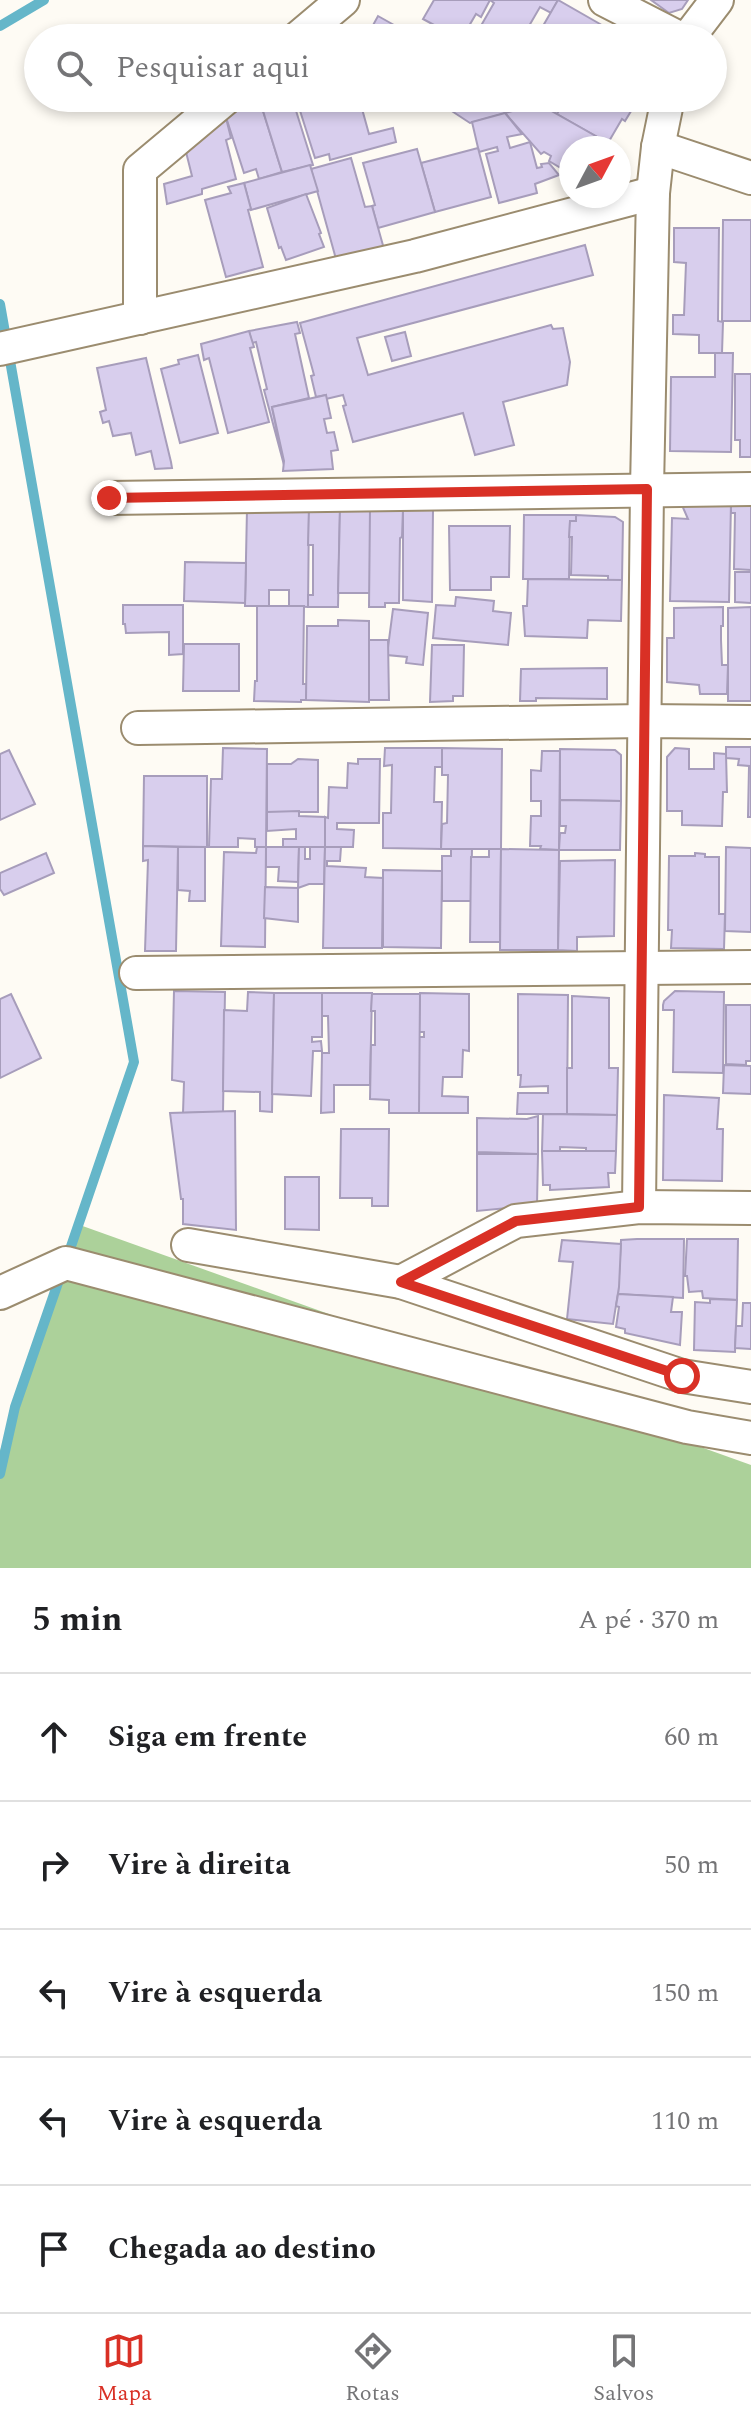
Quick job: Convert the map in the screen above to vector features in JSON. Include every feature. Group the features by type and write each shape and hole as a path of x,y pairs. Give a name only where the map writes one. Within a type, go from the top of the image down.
{"street":[{"path":"315,24 343,0"},
{"path":"605,0 652,24"},
{"path":"699,24 717,0"},
{"path":"140,318 140,170 209,112"},
{"path":"639,1207 653,193 665,112"},
{"path":"658,147 751,178"},
{"path":"0,349 415,256 653,193"},
{"path":"109,498 751,489"},
{"path":"138,728 751,722"},
{"path":"136,973 751,967"},
{"path":"401,1282 516,1221 639,1207 751,1208"},
{"path":"188,1245 401,1282 682,1376 751,1387"},
{"path":"0,1293 66,1263 687,1427 751,1438"}],"green space":[{"path":"77,1224 751,1465 751,1568 0,1568 0,1451"}],"building":[{"path":"434,0 490,0 481,17 476,14 470,24 432,24 423,19"},
{"path":"490,0 558,0 551,13 540,7 530,24 482,24 494,3"},
{"path":"558,0 600,24 544,24"},
{"path":"651,0 688,0 682,9 669,13"},
{"path":"378,16 392,24 374,24"},
{"path":"263,112 282,172 259,179 256,169 244,173 225,114"},
{"path":"263,112 296,112 313,165 282,172"},
{"path":"300,112 363,112 369,134 393,128 396,142 330,160 329,154 315,158"},
{"path":"453,112 510,112 470,123"},
{"path":"553,112 596,136 559,136 559,167 549,161 551,156 544,152 541,154 505,113"},
{"path":"558,112 630,112 625,121 622,119 612,136 596,136"},
{"path":"505,113 522,134 507,137 510,148 530,142 537,168 549,163 559,175 535,184 537,193 499,203 486,154 498,151 497,147 479,152 472,122"},
{"path":"225,114 231,138 226,140 236,179 202,189 202,194 167,204 164,184 192,176 184,144"},
{"path":"478,148 491,197 435,212 421,163"},
{"path":"417,149 435,212 378,228 363,163"},
{"path":"351,158 365,207 372,206 384,249 336,259 311,169"},
{"path":"310,165 318,191 251,210 244,183"},
{"path":"244,183 263,267 226,277 205,200 231,193 228,187"},
{"path":"306,194 324,247 286,260 279,248 267,208"},
{"path":"723,220 751,220 751,321 722,321"},
{"path":"674,228 719,228 718,321 723,322 722,353 699,353 699,335 673,334 673,315 684,315 686,263 674,262"},
{"path":"585,245 593,275 357,338 368,375 551,325 553,329 563,328 570,362 567,385 503,402 514,445 475,455 463,413 353,442 343,395 326,399 326,395 316,397 311,376 314,375 300,323"},
{"path":"297,322 300,333 295,334 309,398 272,407 284,465 264,390 267,389 256,342 252,343 249,331"},
{"path":"249,331 254,347 250,348 269,422 228,433 209,358 204,360 201,344"},
{"path":"405,332 411,356 392,361 385,337"},
{"path":"715,353 733,353 731,452 670,451 671,377 715,377"},
{"path":"198,355 218,433 180,443 161,369 179,364 178,360"},
{"path":"146,358 172,468 155,469 151,451 136,455 131,433 113,436 109,421 103,423 100,412 106,410 97,368"},
{"path":"735,374 751,374 751,457 740,457 740,440 735,440"},
{"path":"326,395 331,418 324,419 327,433 334,432 338,450 331,451 333,469 283,471 284,461 272,407"},
{"path":"731,502 751,502 751,570 734,569 735,513 731,513"},
{"path":"681,503 731,503 729,602 670,601 672,518 688,519"},
{"path":"247,509 309,509 308,607 289,606 289,590 269,590 269,606 245,606"},
{"path":"309,509 340,509 338,607 308,607 308,595 313,595 313,545 308,545"},
{"path":"340,509 370,509 370,593 338,593"},
{"path":"370,509 403,509 399,603 385,603 385,607 369,607"},
{"path":"403,509 433,510 432,602 403,600"},
{"path":"524,515 576,515 576,521 570,521 569,579 523,579"},
{"path":"576,515 615,517 623,522 622,580 608,580 608,576 571,575 570,521 576,521"},
{"path":"449,526 510,526 509,577 491,577 491,590 450,590"},
{"path":"185,562 246,563 245,603 184,601"},
{"path":"735,572 751,572 751,603 735,602"},
{"path":"528,579 622,580 621,621 588,620 587,638 525,636 523,606 527,606"},
{"path":"456,597 494,601 493,611 511,613 508,645 433,638 436,605 455,606"},
{"path":"123,605 183,605 183,654 169,655 169,632 126,633"},
{"path":"257,606 304,606 303,684 307,684 306,700 254,701"},
{"path":"723,607 722,665 728,665 727,694 700,694 699,685 667,682 667,638 674,638 674,608"},
{"path":"751,607 751,701 728,701 728,608"},
{"path":"393,609 428,613 423,665 406,663 407,657 387,655"},
{"path":"338,620 369,621 369,702 306,700 307,626 338,626"},
{"path":"369,640 388,640 389,700 369,700"},
{"path":"184,644 239,644 239,691 183,691"},
{"path":"432,645 464,645 463,696 453,696 453,701 430,702"},
{"path":"607,668 607,699 536,698 536,701 520,701 521,669"},
{"path":"726,747 751,747 751,817 748,817 749,766 738,765 739,759 726,758"},
{"path":"223,748 267,749 266,847 255,847 255,839 238,838 238,847 209,847 211,779 222,779"},
{"path":"385,748 442,748 442,767 435,767 434,802 442,802 441,849 383,848 383,813 391,813 392,765 384,766"},
{"path":"442,748 502,749 501,849 441,849 442,824 447,823 448,775 442,775"},
{"path":"675,748 689,749 689,769 714,769 714,753 726,754 727,792 723,792 722,826 682,825 682,811 667,811 667,757"},
{"path":"560,749 615,750 621,755 621,801 560,800"},
{"path":"9,750 35,804 0,820 0,754"},
{"path":"542,751 560,751 559,850 530,846 531,816 541,816 541,801 531,801 531,770 541,771"},
{"path":"298,759 318,760 318,812 267,812 267,764 291,764"},
{"path":"358,759 380,759 379,823 337,823 337,829 354,830 353,847 325,847 329,787 347,788 348,763 358,764"},
{"path":"144,776 207,776 207,847 143,846"},
{"path":"560,800 621,801 620,850 559,850 560,833 565,833 566,826 560,826"},
{"path":"299,811 299,816 325,817 325,847 283,847 283,839 296,839 296,829 267,831 267,812"},
{"path":"143,846 178,847 176,951 145,951 148,860 143,861"},
{"path":"178,847 205,847 205,901 189,901 190,891 178,890"},
{"path":"257,847 266,847 265,947 221,946 224,852 256,853"},
{"path":"266,847 299,847 298,882 278,881 279,867 266,867"},
{"path":"299,847 305,847 305,859 310,859 310,847 325,847 324,884 298,888"},
{"path":"325,847 341,847 340,861 327,861 327,866 366,868 365,877 383,878 382,948 323,948"},
{"path":"726,847 751,848 751,932 725,931"},
{"path":"451,849 472,849 471,901 442,901 442,856 451,856"},
{"path":"489,849 501,849 500,942 470,942 471,857 489,857"},
{"path":"501,849 559,850 558,950 500,950"},
{"path":"46,853 54,873 4,895 0,889 0,873"},
{"path":"695,853 719,857 719,914 725,914 724,949 671,948 672,930 668,930 669,856 695,856"},
{"path":"615,860 614,936 577,937 577,951 558,950 560,861"},
{"path":"383,870 442,871 441,948 383,947"},
{"path":"265,887 298,888 298,922 264,918"},
{"path":"174,991 225,992 223,1112 183,1113 184,1082 172,1080"},
{"path":"675,991 724,992 723,1073 673,1072 674,1010 663,1010 663,1005"},
{"path":"248,992 274,993 272,1112 260,1111 260,1092 223,1091 224,1010 247,1011"},
{"path":"274,993 322,993 322,1037 312,1037 312,1042 321,1041 322,1051 313,1051 311,1096 272,1094"},
{"path":"322,993 372,993 370,1085 334,1085 334,1112 321,1113 322,1053 329,1053 328,1016 322,1016"},
{"path":"420,993 469,994 469,1051 463,1050 462,1077 443,1077 442,1096 468,1097 468,1113 419,1113 419,1037 424,1037 424,1032 419,1032"},
{"path":"11,994 41,1058 0,1078 0,999"},
{"path":"372,994 420,994 419,1113 389,1113 389,1100 370,1099 371,1045 375,1045"},
{"path":"518,994 568,995 567,1114 517,1114 518,1093 548,1093 548,1086 520,1087"},
{"path":"572,996 609,998 609,1068 618,1068 617,1115 567,1114 567,1068 572,1068"},
{"path":"726,1005 751,1005 751,1061 746,1061 746,1065 726,1064"},
{"path":"724,1065 751,1066 751,1094 723,1093"},
{"path":"664,1095 719,1098 717,1129 723,1129 722,1181 663,1180"},
{"path":"235,1111 236,1230 183,1224 183,1199 170,1113"},
{"path":"543,1114 617,1115 616,1151 560,1147 560,1151 542,1151"},
{"path":"538,1116 538,1154 477,1152 477,1118 527,1119"},
{"path":"341,1129 389,1129 388,1206 372,1206 372,1198 340,1198"},
{"path":"542,1151 616,1151 615,1173 608,1173 609,1187 550,1190 550,1185 543,1185"},
{"path":"477,1154 538,1154 537,1205 477,1211"},
{"path":"285,1177 319,1177 319,1230 285,1229"},
{"path":"684,1239 683,1298 618,1294 621,1240"},
{"path":"687,1239 738,1239 737,1300 703,1298 702,1291 689,1292 685,1276"},
{"path":"562,1240 621,1244 613,1324 567,1319 573,1262 559,1261"},
{"path":"618,1294 673,1297 671,1312 682,1312 680,1345 625,1333 625,1329 616,1327"},
{"path":"710,1299 737,1300 735,1352 694,1350 695,1302 710,1303"},
{"path":"743,1303 751,1303 751,1349 735,1348 736,1326 742,1326"}],"waterway":[{"path":"0,26 44,0"},
{"path":"0,304 134,1062 67,1258"},
{"path":"0,1474 15,1407 61,1274"}],"route":[{"path":"109,498 647,489 639,1207 516,1221 401,1282 682,1376"}]}
